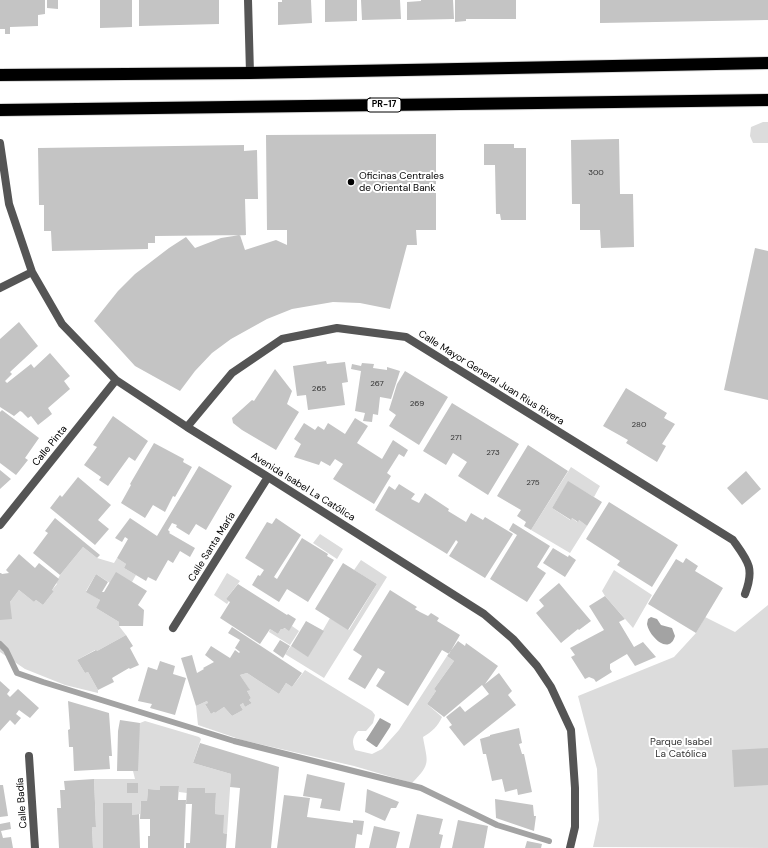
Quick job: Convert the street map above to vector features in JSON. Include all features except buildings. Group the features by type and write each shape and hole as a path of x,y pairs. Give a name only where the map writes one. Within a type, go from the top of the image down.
{"highway":[{"path":"0,75 250,73 768,63"},
{"name":"PR-17","path":"0,110 768,100"}],"street":[{"path":"248,0 250,73"},
{"name":"Avenida Isabel La Católica","path":"0,143 9,204 32,272 62,324 116,380 187,427 484,614 513,639 537,666 551,687 571,730 575,788 574,828 570,848"},
{"path":"0,288 32,272"},
{"name":"Calle Mayor General Juan Rius Rivera","path":"187,427 232,374 282,339 337,328 406,337 733,540 746,558 750,569 750,581 745,594"},
{"name":"Calle Pinta","path":"0,524 116,380"},
{"name":"Calle Santa María","path":"173,628 268,477"},
{"name":"Calle Badía","path":"29,756 35,848"}],"green space":[{"path":"763,122 768,122 768,143 753,143 750,136 751,127"},
{"path":"571,467 600,486 594,497 568,482 552,508 570,520 572,518 577,522 579,520 587,526 570,553 531,530"},
{"path":"320,534 343,549 337,559 313,543"},
{"path":"83,547 97,558 114,563 117,558 126,564 124,568 136,575 132,582 110,583 96,574 86,591 100,600 96,608 119,622 119,626 126,635 77,660 85,673 88,672 98,690 98,693 65,685 25,669 0,652 0,620 19,590 34,602 36,600 43,605 54,591 52,590 57,584 56,583 60,575"},
{"path":"361,560 387,577 324,678 285,654 291,646 308,656 330,618 349,630 377,584 354,570"},
{"path":"614,570 652,595 633,628 602,591"},
{"path":"227,573 240,581 226,599 229,601 227,604 214,595"},
{"name":"Parque Isabel La Católica","path":"768,605 768,848 593,847 599,820 597,769 578,696 674,657 696,633 705,617 735,632"},
{"path":"292,626 299,631 290,645 269,632 270,629 278,634 281,629"},
{"path":"447,656 454,661 434,689 436,691 427,704 442,717 439,723 423,737 427,757 426,762 423,771 412,783 354,766 242,740 198,725 196,706 207,701 208,703 205,704 211,714 224,707 232,716 243,710 240,705 243,703 245,707 252,703 249,700 251,698 247,691 249,689 240,675 247,673 279,694 286,683 292,687 305,670 372,711 375,715 373,723 366,731 358,731 353,742 355,750 372,754 382,749 399,730"},
{"path":"145,721 199,737 201,739 193,763 231,774 227,834 223,833 223,815 215,814 216,793 205,793 205,788 187,788 187,793 179,792 179,786 160,786 160,790 148,789 147,801 141,801 140,814 132,815 103,848 93,848 92,827 96,826 94,779 135,779 133,771 140,723","holes":["127,783 138,783 138,793 127,793"]}],"shaded area":[{"path":"651,617 657,619 661,625 672,628 675,636 672,642 664,644 651,634 647,624 648,619"},
{"path":"380,718 391,724 376,747 366,740"}],"waterway":[{"path":"0,644 6,650 17,673 234,741 421,788 497,825 549,841"}],"place":[{"name":"Oficinas Centrales de Oriental Bank","path":"351,182"}]}
